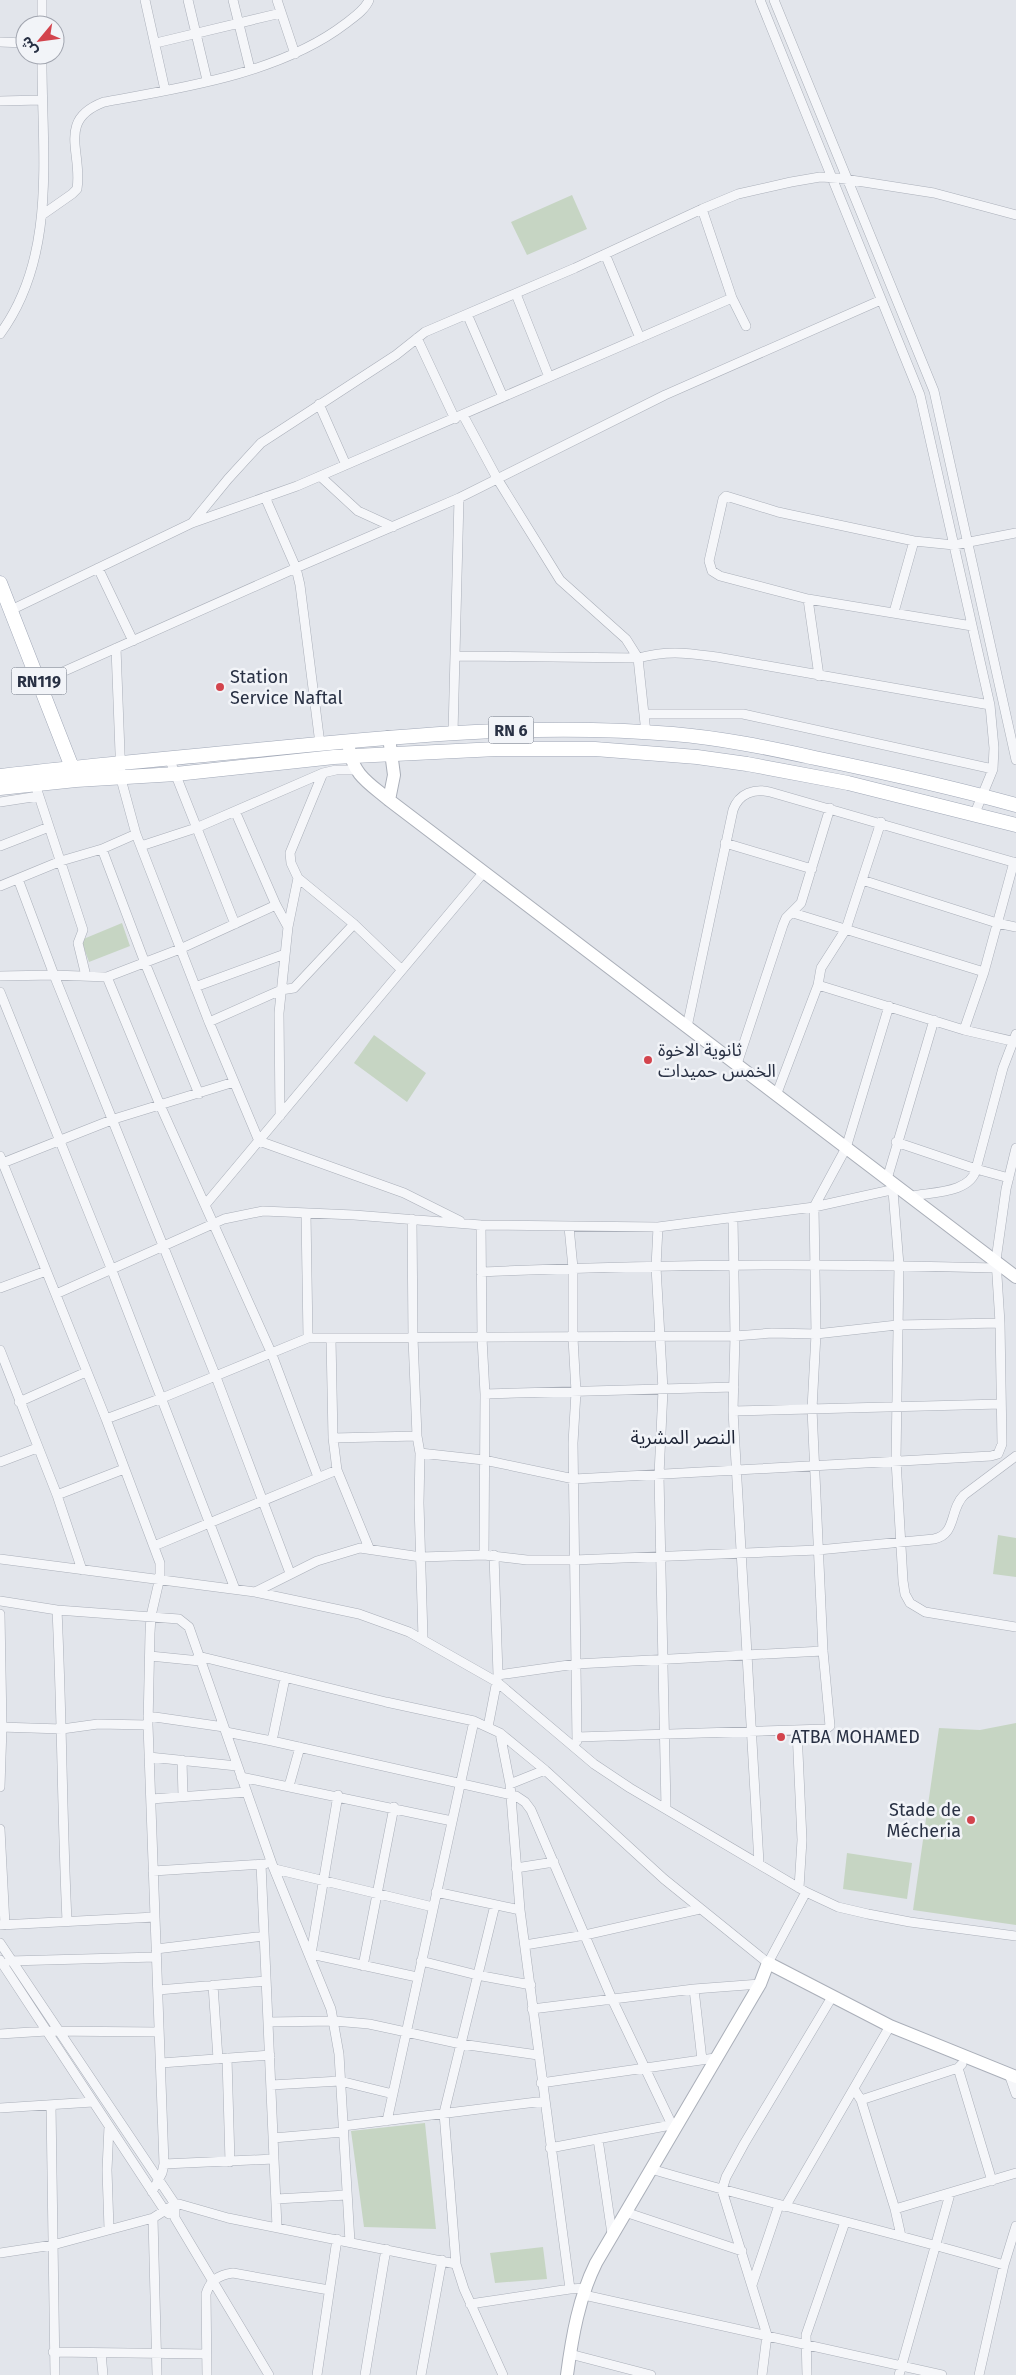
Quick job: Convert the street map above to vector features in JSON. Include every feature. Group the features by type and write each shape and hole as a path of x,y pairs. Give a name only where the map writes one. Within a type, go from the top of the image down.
{"main road":[{"name":"RN119","path":"0,583 40,682 74,774"},
{"name":"RN 6","path":"0,788 37,790 74,774 121,762 389,737 497,730 674,734 784,752 889,773 1016,805"},
{"path":"389,737 394,775 389,800"},
{"path":"348,741 350,756 355,770 389,800 776,1093 887,1179 896,1190 912,1196 996,1264 1016,1277"},
{"name":"RN 6","path":"0,776 74,774 121,779 350,756 488,749 546,748 629,751 747,764 848,783 975,813 1016,825"},
{"path":"567,2375 585,2291 596,2263 651,2169 708,2059 760,1984 768,1963 890,2026 1012,2076"}],"street":[{"path":"42,0 42,15"},
{"path":"145,0 165,90"},
{"path":"188,0 207,80"},
{"path":"233,0 250,68"},
{"path":"277,0 295,54"},
{"path":"42,215 77,189 74,140 78,121 84,112 104,102 207,80 295,54 356,16 369,0"},
{"path":"760,0 830,178 920,395 990,705 994,748 993,769 975,813"},
{"path":"774,0 934,391 1016,760"},
{"path":"156,44 281,13"},
{"path":"0,42 15,43"},
{"path":"0,334 24,291 36,255 42,215 42,65"},
{"path":"0,101 42,100"},
{"path":"192,523 261,443 396,356 417,338 738,194 791,182 830,178 847,179 934,193 1016,215"},
{"path":"702,209 732,298 746,326"},
{"path":"605,254 640,338"},
{"path":"516,294 549,377"},
{"path":"11,610 192,523 283,492 732,298"},
{"path":"40,682 459,498 665,396 881,300"},
{"path":"467,314 503,397"},
{"path":"417,338 459,417 560,580 626,639 638,658 646,733"},
{"path":"319,404 346,465"},
{"path":"320,476 358,511 392,527"},
{"path":"265,497 296,568 300,585 320,744"},
{"path":"972,626 808,599 720,576 712,571 709,561 724,497 786,514 914,541 954,545 1016,532"},
{"path":"453,733 459,498"},
{"path":"894,612 914,541"},
{"path":"98,568 133,641"},
{"path":"808,599 819,676"},
{"path":"116,648 121,779 136,834 209,1022 259,1141 404,1193 462,1222"},
{"path":"456,656 638,658 662,652 677,652 717,657 990,705"},
{"path":"644,714 743,714 993,769"},
{"path":"169,758 235,924"},
{"path":"141,846 196,828 323,773 355,770"},
{"path":"323,773 290,853 291,863 298,878 354,924 402,970"},
{"path":"0,802 37,790 83,930 78,943 86,976"},
{"path":"686,1026 724,843 734,805 741,798 755,790 770,792 881,822 1015,862 996,923 984,972 964,1030"},
{"path":"737,1064 783,924 786,918 801,903 830,808"},
{"path":"235,811 276,905 288,927"},
{"path":"776,1093 818,985 821,968 846,929 881,822"},
{"path":"0,846 49,827"},
{"path":"0,886 61,861 102,849 136,834"},
{"path":"724,843 812,869"},
{"path":"102,849 145,963 199,1094"},
{"path":"205,1205 484,872"},
{"path":"280,1116 278,1013 288,927 298,878"},
{"path":"18,879 54,975 114,1119 216,1376 262,1503 290,1573"},
{"path":"862,880 996,923 1016,927"},
{"path":"0,976 54,975 107,977 180,949 276,905"},
{"path":"793,912 984,972"},
{"path":"209,1022 281,990 290,990 299,985 354,924"},
{"path":"195,987 285,954"},
{"path":"107,977 160,1105 271,1352 318,1478"},
{"path":"818,985 964,1030 1015,1040 1003,1068 972,1180 962,1186 912,1196"},
{"path":"0,992 111,1268 235,1590"},
{"path":"577,1737 826,1729 830,1726 823,1651 812,1409 816,1334 814,1207 846,1148 889,1006"},
{"path":"887,1179 896,1142 934,1020"},
{"path":"152,2192 164,2164 148,1720 151,1616 159,1581 160,1563 106,1419 1,1161 114,1119 234,1082"},
{"path":"896,1142 1009,1178"},
{"path":"420,1453 484,1460 574,1479 737,1469 814,1467 896,1460 991,1456 998,1454 1002,1444 1000,1323 996,1264 1009,1178 1016,1148"},
{"path":"56,1294 231,1216 263,1211 277,1210 306,1214 462,1222 481,1225 658,1227 814,1207 896,1190 899,1265 896,1460 900,1544 905,1594 916,1608 925,1612 1016,1627"},
{"path":"306,1214 308,1338"},
{"path":"733,1218 734,1411 740,1554 746,1608 759,1863"},
{"path":"412,1219 413,1338 417,1436 420,1453 423,1638"},
{"path":"481,1225 482,1338 485,1394 484,1460 498,1678 488,1727"},
{"path":"569,1227 573,1268 572,1338 576,1392 573,1443 578,1749"},
{"path":"658,1227 656,1267 663,1390 659,1475 666,1808"},
{"path":"481,1272 733,1264 996,1264"},
{"path":"0,1288 46,1271"},
{"path":"106,1419 308,1338 735,1336 772,1333 816,1334 897,1325 1000,1323"},
{"path":"330,1339 333,1438 337,1470 369,1548"},
{"path":"0,1350 57,1496 82,1570"},
{"path":"19,1402 86,1372"},
{"path":"485,1394 734,1387"},
{"path":"734,1411 1001,1404"},
{"path":"333,1438 417,1436"},
{"path":"0,1462 37,1448"},
{"path":"255,1592 290,1573 352,1549 369,1548 421,1557 489,1555 528,1560 574,1560 661,1558 900,1544 945,1535 949,1531 957,1502 1016,1456"},
{"path":"57,1496 124,1469"},
{"path":"154,1546 262,1503 337,1470"},
{"path":"0,1559 255,1592 359,1614 423,1638 498,1678 594,1764 630,1788 802,1890 838,1908 910,1922 1016,1936"},
{"path":"0,1601 57,1610 179,1618 186,1622 189,1627 241,1777 274,1866 311,1954 334,2021 339,2054 350,2242"},
{"path":"57,1610 62,1729 62,1814 67,1921"},
{"path":"0,1614 0,1787"},
{"path":"498,1678 576,1664 823,1651"},
{"path":"150,1656 199,1659 474,1721 488,1727 500,1733 545,1770 607,1828 700,1908 768,1963 802,1890 802,1840 797,1730"},
{"path":"272,1741 285,1678"},
{"path":"1,1727 62,1729 148,1720 225,1730 520,1798 531,1810 612,2000 673,2127 550,2148"},
{"path":"387,2121 474,1721"},
{"path":"500,1733 510,1784 520,1910 570,2289"},
{"path":"289,1786 300,1747"},
{"path":"149,1757 237,1766"},
{"path":"182,1760 183,1796"},
{"path":"510,1784 545,1770"},
{"path":"241,1777 394,1807 452,1821"},
{"path":"151,1799 247,1792"},
{"path":"311,1954 338,1796"},
{"path":"363,1966 394,1807"},
{"path":"0,1829 2,1925 155,1917"},
{"path":"516,1868 554,1862"},
{"path":"153,1871 261,1864 433,1906"},
{"path":"261,1864 277,2227"},
{"path":"436,1892 520,1910"},
{"path":"494,1904 444,2113 456,2264 470,2304 503,2375"},
{"path":"525,1945 585,1935 700,1908"},
{"path":"264,1936 156,1953 0,1961 152,2192 165,2211 175,2218 269,2375"},
{"path":"0,1942 175,2204 175,2218"},
{"path":"311,1954 418,1977"},
{"path":"421,1961 477,1975 530,1985"},
{"path":"158,1990 266,1981"},
{"path":"532,2008 694,1989 760,1984"},
{"path":"213,1986 222,2058 230,2162"},
{"path":"542,2083 708,2059 694,1989"},
{"path":"762,2375 767,2335 722,2190 726,2177 744,2144 832,1997"},
{"path":"268,2022 334,2021 369,2024 461,2044 538,2055"},
{"path":"752,2285 782,2206 854,2089 890,2026"},
{"path":"0,2034 47,2031 159,2032"},
{"path":"161,2063 270,2055"},
{"path":"861,2100 958,2068 970,2058"},
{"path":"958,2068 992,2181"},
{"path":"1012,2076 1016,2094"},
{"path":"271,2085 340,2081 393,2094"},
{"path":"854,2089 861,2100 895,2209 901,2236"},
{"path":"274,2138 444,2113 545,2101"},
{"path":"0,2108 93,2102"},
{"path":"51,2106 53,2352 55,2375"},
{"path":"109,2126 107,2170 109,2229"},
{"path":"598,2139 612,2234"},
{"path":"164,2164 274,2159"},
{"path":"651,2169 782,2206 936,2244 1004,2265"},
{"path":"895,2209 1016,2173"},
{"path":"899,2375 950,2194"},
{"path":"276,2199 346,2195"},
{"path":"0,2252 53,2245 153,2218 175,2204 456,2264"},
{"path":"625,2212 742,2251"},
{"path":"153,2218 157,2375"},
{"path":"807,2375 806,2336 844,2222"},
{"path":"979,2375 1004,2265 1012,2251 1016,2226"},
{"path":"316,2375 337,2239"},
{"path":"364,2375 386,2249"},
{"path":"421,2375 442,2260"},
{"path":"208,2375 206,2294 212,2282 222,2274 233,2274 329,2290"},
{"path":"470,2304 570,2289 585,2291 942,2375"},
{"path":"53,2352 206,2354"},
{"path":"101,2353 103,2375"},
{"path":"570,2354 634,2373 651,2375"}],"green space":[{"path":"572,195 587,229 527,255 511,222"},
{"path":"122,923 130,946 89,962 81,940"},
{"path":"374,1035 426,1073 407,1102 354,1063"},
{"path":"998,1535 1016,1538 1016,1577 993,1574"},
{"name":"Stade de Mécheria","path":"1016,1723 1016,1925 913,1910 939,1728 980,1730"},
{"path":"847,1853 912,1863 907,1899 843,1889"},
{"path":"425,2123 436,2229 364,2227 351,2131"},
{"path":"543,2247 547,2279 495,2283 490,2253"}],"place":[{"name":"Station Service Naftal","path":"220,687"},
{"name":"ثانوية الاخوة الخمس حميدات","path":"648,1060"},
{"name":"ATBA MOHAMED","path":"781,1737"},
{"name":"Stade de Mécheria","path":"971,1820"}],"district":[{"name":"النصر المشرية","path":"683,1437"}]}
